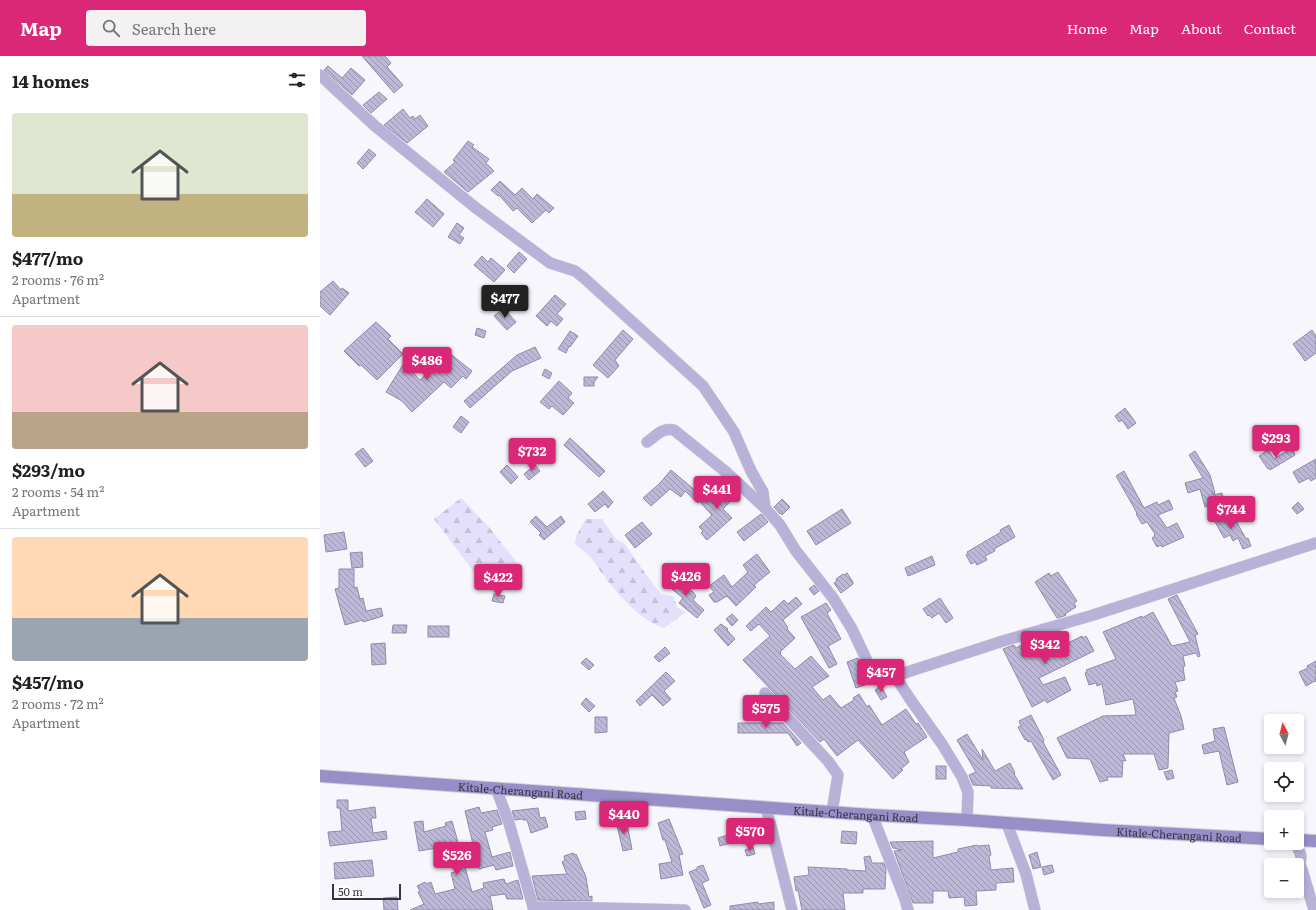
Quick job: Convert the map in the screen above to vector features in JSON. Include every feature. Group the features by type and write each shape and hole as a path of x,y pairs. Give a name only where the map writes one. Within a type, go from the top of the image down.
{"main road":[{"name":"Kitale-Cherangani Road","path":"320,776 872,815 967,820 1007,824 1264,839"},
{"path":"1304,842 1316,841"}],"street":[{"path":"320,75 375,126 476,208 550,263 575,271 584,278 703,386 734,432 751,471 763,492 765,508"},
{"path":"647,442 663,430 674,430 726,472 765,508 780,525 796,551 833,598 852,629 872,670 883,676 895,676 1003,641 1090,616 1316,543"},
{"path":"895,676 942,744 962,777 968,792 967,820"},
{"path":"764,693 828,761 838,775 832,812"},
{"path":"496,788 509,823 534,909 562,907 685,910"},
{"path":"766,807 792,910"},
{"path":"872,815 908,910"},
{"path":"1007,824 1026,874 1035,910"},
{"path":"1299,850 1301,856 1300,864 1314,910"}],"green space":[{"path":"461,498 488,526 519,565 492,587 480,580 434,519"},
{"path":"586,519 602,519 616,539 625,544 661,594 673,596 677,607 686,612 664,628 638,613 610,584 588,554 575,544 576,536"}],"building":[{"path":"362,56 385,56 391,63 387,67 403,85 394,93"},
{"path":"328,66 342,78 351,68 365,80 352,95 324,70"},
{"path":"379,92 387,99 371,113 363,105"},
{"path":"403,109 410,118 413,116 415,119 420,115 428,126 407,143 384,125"},
{"path":"468,141 474,145 472,147 489,159 486,163 494,171 468,192 444,172 455,162 453,160"},
{"path":"369,149 376,155 363,169 357,163"},
{"path":"500,181 515,195 522,188 533,199 537,194 554,208 549,213 546,210 532,223 517,208 513,211 499,195 498,196 491,190"},
{"path":"427,199 444,214 433,227 415,212"},
{"path":"457,223 464,228 459,235 464,238 460,244 448,237"},
{"path":"519,252 527,259 514,273 507,266"},
{"path":"482,256 488,262 491,258 505,270 494,282 474,265"},
{"path":"333,281 341,290 342,288 349,293 330,315 320,306 320,292"},
{"path":"555,295 566,304 557,314 563,319 557,326 551,321 547,326 536,316"},
{"path":"504,308 516,322 507,330 494,316"},
{"path":"376,322 391,336 388,339 403,354 377,380 361,365 359,366 344,351"},
{"path":"477,328 486,331 484,338 475,335"},
{"path":"623,330 633,339 615,360 619,366 608,378 593,365"},
{"path":"1312,330 1316,336 1316,353 1305,361 1293,344"},
{"path":"570,331 578,336 570,347 569,346 566,353 558,349"},
{"path":"535,347 541,358 512,371 470,408 464,401 517,355"},
{"path":"448,352 472,371 466,379 463,376 451,388 444,382 412,412 402,401 386,392 404,363 420,380"},
{"path":"545,369 552,373 549,379 542,375"},
{"path":"584,377 598,377 594,382 594,386 584,386"},
{"path":"559,381 572,393 568,398 574,403 563,415 552,406 549,409 540,402"},
{"path":"1125,408 1136,423 1128,429 1122,420 1119,422 1115,416"},
{"path":"461,416 469,422 461,433 453,427"},
{"path":"570,438 605,471 599,477 564,445"},
{"path":"363,448 373,461 365,467 355,454"},
{"path":"1292,448 1295,455 1270,470 1259,456 1268,450 1274,459"},
{"path":"1195,451 1210,475 1215,493 1213,494 1212,491 1213,495 1222,493 1224,502 1205,507 1200,489 1188,493 1185,483 1203,478 1189,455"},
{"path":"1316,459 1316,478 1311,481 1309,478 1299,483 1293,472"},
{"path":"507,465 518,477 511,484 500,472"},
{"path":"535,465 540,471 529,480 524,474"},
{"path":"671,470 703,497 698,503 685,491 681,497 670,489 651,506 643,498 659,484"},
{"path":"1124,471 1144,508 1157,502 1158,505 1169,500 1173,509 1158,515 1167,528 1177,523 1184,537 1162,547 1161,545 1157,547 1152,538 1155,534 1147,522 1142,524 1116,476"},
{"path":"723,483 737,494 723,509 732,518 707,540 701,533 703,531 699,527 712,515 700,502"},
{"path":"603,491 613,502 608,508 605,504 595,512 588,504"},
{"path":"782,499 790,507 782,515 774,507"},
{"path":"1298,502 1304,509 1297,514 1292,508"},
{"path":"842,509 851,523 816,545 807,531"},
{"path":"1223,513 1227,521 1234,517 1246,539 1248,538 1251,546 1243,549 1238,538 1233,541 1230,535 1224,538 1213,518"},
{"path":"761,514 768,522 744,541 737,532"},
{"path":"536,516 547,527 561,516 565,522 544,540 539,535 541,533 530,522"},
{"path":"642,522 652,534 635,548 625,535"},
{"path":"1009,525 1015,537 985,556 987,560 977,565 975,562 971,564 966,555 968,554 967,552 1001,532 1000,530"},
{"path":"344,532 347,549 326,552 324,535"},
{"path":"362,552 363,567 352,568 350,553"},
{"path":"757,554 770,572 754,585 756,587 736,606 727,596 717,602 714,602 709,595 714,592 709,586 724,575 732,587 748,572 743,565"},
{"path":"932,556 935,565 908,576 905,568"},
{"path":"339,569 354,569 354,588 357,587 360,599 363,598 366,611 381,608 383,616 363,622 363,620 345,625 335,589 339,588"},
{"path":"1058,572 1077,601 1074,603 1076,607 1065,614 1066,615 1057,618 1035,582 1049,573 1051,576"},
{"path":"847,573 853,584 841,593 834,583 837,581 836,579"},
{"path":"674,577 693,592 696,596 693,600 704,610 697,618 679,603 683,598 667,585"},
{"path":"814,585 819,591 814,595 809,589"},
{"path":"494,594 505,596 503,603 492,601"},
{"path":"1177,595 1198,634 1195,635 1200,656 1198,657 1196,653 1183,656 1185,680 1175,682 1178,691 1175,692 1177,697 1174,698 1184,729 1169,733 1168,768 1159,770 1154,754 1123,754 1126,761 1123,760 1122,777 1107,777 1108,780 1100,782 1090,759 1067,758 1057,738 1103,716 1136,715 1133,699 1106,705 1102,684 1097,686 1096,683 1089,685 1085,673 1087,672 1086,670 1116,659 1103,632 1142,616 1142,618 1153,612 1172,646 1190,642 1168,599"},
{"path":"796,597 802,604 783,620 788,628 787,629 795,638 780,652 780,654 795,669 811,656 829,676 812,687 823,700 830,695 841,708 854,700 853,698 859,694 867,707 869,705 882,725 906,709 927,737 904,752 909,762 893,779 858,740 837,756 824,739 820,742 743,660 770,636 759,624 751,631 746,626 766,607 771,612 784,600 788,604"},
{"path":"940,598 953,618 946,623 939,613 932,618 929,615 928,616 923,609"},
{"path":"826,603 831,610 827,613 841,639 828,646 837,664 829,668 801,617"},
{"path":"732,614 738,620 732,626 726,619"},
{"path":"721,624 728,629 727,630 735,639 728,646 714,630"},
{"path":"393,625 407,625 406,633 392,633"},
{"path":"428,626 449,626 449,637 428,637"},
{"path":"1055,633 1062,646 1082,636 1083,638 1086,636 1094,651 1039,678 1043,685 1065,677 1071,690 1047,703 1045,700 1032,707 1003,649 1014,645 1016,648 1034,639 1046,636 1047,638"},
{"path":"385,643 386,664 372,665 371,644"},
{"path":"665,647 670,653 659,662 654,657"},
{"path":"586,658 594,665 589,670 581,663"},
{"path":"858,658 863,668 859,669 865,685 856,688 847,662"},
{"path":"1316,661 1316,682 1315,681 1306,686 1299,672 1308,668 1307,666"},
{"path":"666,672 675,681 664,691 671,699 663,706 652,695 640,706 636,701"},
{"path":"881,686 887,697 881,700 875,690"},
{"path":"586,698 595,706 589,712 581,704"},
{"path":"1031,715 1044,740 1043,742 1061,775 1053,780 1031,741 1028,742 1026,739 1025,740 1018,727 1021,726 1019,721"},
{"path":"595,717 607,717 607,732 595,733"},
{"path":"738,723 783,723 801,743 797,746 788,733 738,733"},
{"path":"1224,727 1238,782 1227,785 1219,751 1204,754 1202,745 1215,741 1213,729"},
{"path":"967,734 983,760 982,749 995,771 1010,763 1015,773 1014,774 1023,789 991,788 991,786 973,785 969,775 976,772 957,740"},
{"path":"936,766 946,766 946,779 936,779"},
{"path":"1172,770 1174,778 1167,780 1164,772"},
{"path":"337,800 348,800 348,811 375,807 376,818 371,818 373,833 386,831 387,839 330,846 328,832 342,831 340,808 337,808"},
{"path":"479,807 481,813 497,810 502,824 492,827 493,830 485,832 492,857 510,852 513,866 496,870 494,865 479,869 465,811"},
{"path":"538,808 540,818 545,817 548,827 531,833 527,820 515,820 512,811"},
{"path":"585,811 586,819 576,820 575,812"},
{"path":"626,819 632,849 623,851 616,821"},
{"path":"669,819 683,854 679,855 683,875 661,879 659,864 672,862 658,823"},
{"path":"423,821 424,832 446,826 445,823 452,821 472,892 484,888 483,883 504,879 506,884 518,880 523,899 507,899 505,894 490,896 493,910 410,910 424,904 418,892 420,891 417,886 425,882 426,884 431,882 435,894 455,889 451,873 458,871 454,857 441,860 437,848 419,851 414,822"},
{"path":"757,826 760,840 748,843 746,839 720,846 718,838"},
{"path":"842,831 857,832 856,844 841,843"},
{"path":"933,841 933,858 958,852 958,849 977,845 989,845 991,870 1013,868 1014,882 996,883 996,890 976,891 977,905 965,906 964,897 949,898 948,891 933,891 933,903 913,903 894,851 902,850 893,848 890,842"},
{"path":"753,847 755,854 747,856 745,850"},
{"path":"1037,852 1041,867 1033,869 1029,855"},
{"path":"573,853 574,855 576,854 586,877 589,897 592,896 592,901 538,900 532,876 567,874 562,862 565,860 564,856"},
{"path":"870,856 872,863 884,863 886,869 885,889 863,889 863,893 843,893 845,910 802,910 798,890 796,891 794,877 809,875 808,867 866,871 864,857"},
{"path":"372,860 374,876 335,879 334,863"},
{"path":"703,865 709,880 702,883 711,905 704,908 689,872"},
{"path":"1052,865 1054,872 1044,875 1042,867"},
{"path":"397,897 398,910 384,910 383,898"},
{"path":"758,902 758,904 774,902 774,910 730,910 730,906"}]}
